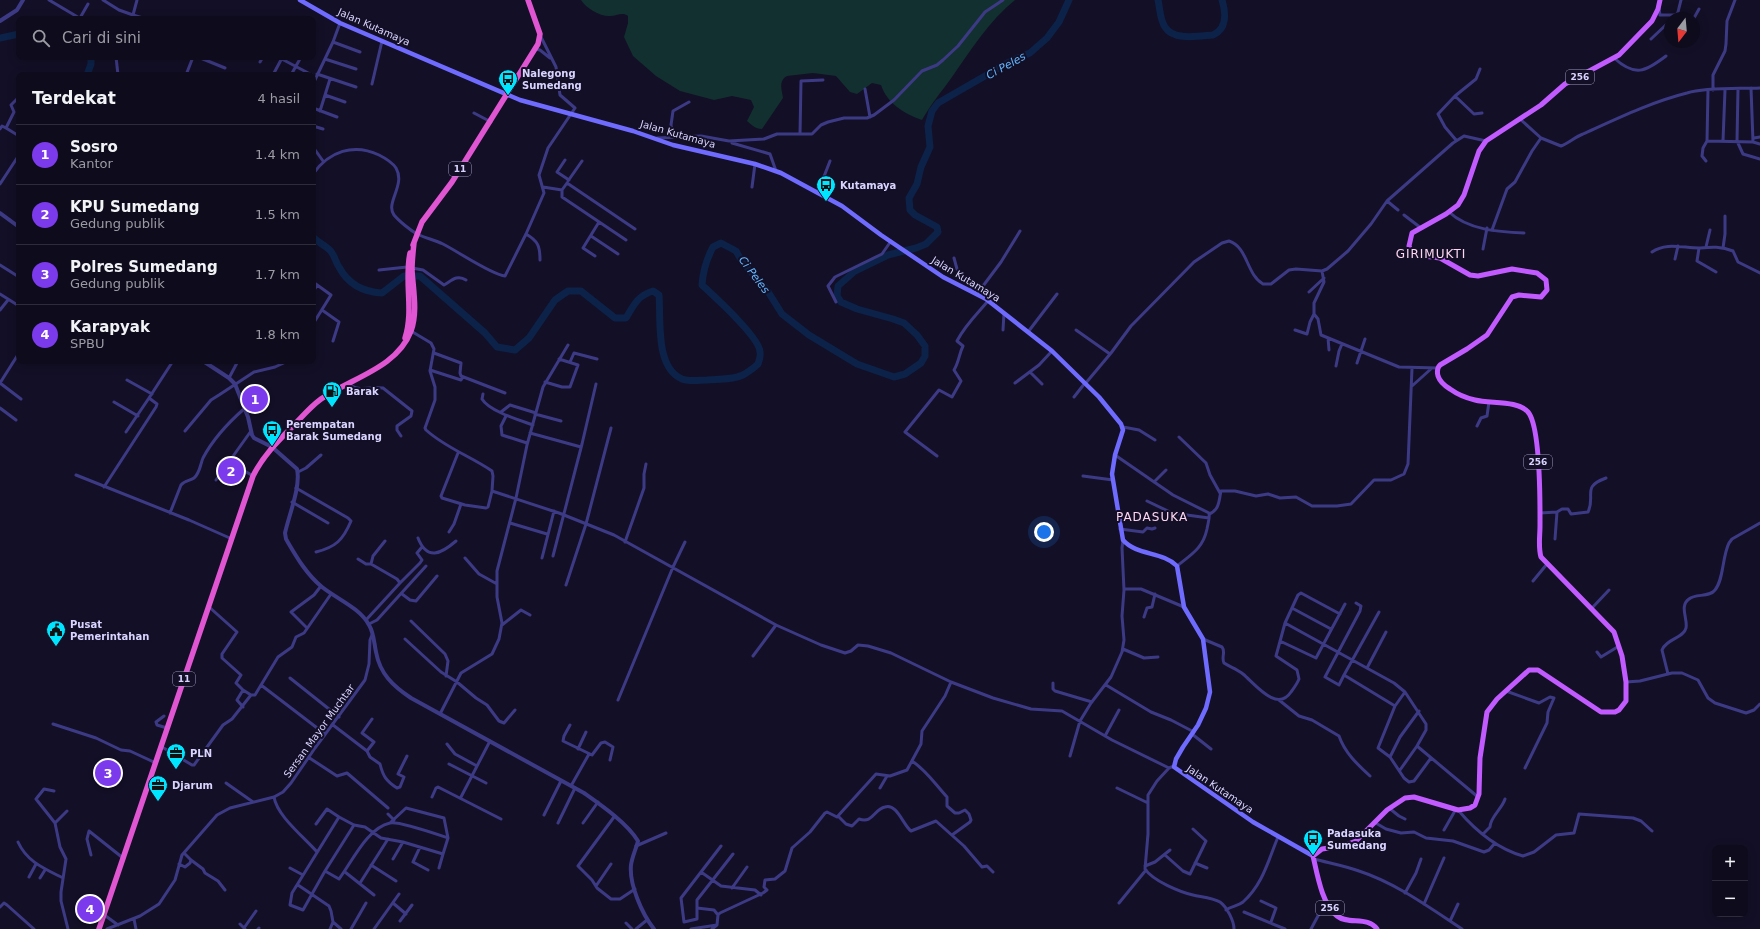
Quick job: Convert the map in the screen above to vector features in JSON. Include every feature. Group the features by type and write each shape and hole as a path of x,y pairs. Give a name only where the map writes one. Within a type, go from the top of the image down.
{"highway":[{"path":"528,0 540,34"},
{"name":"11","path":"99,929 253,476 264,457 272,447 311,407 348,383 375,369 402,347 414,318 410,269 414,243 422,222 452,182 508,96 539,42 540,34"}],"main road":[{"name":"Jalan Kutamaya","path":"300,0 340,23 508,96 632,130 673,145 755,164 776,171 818,192 842,206 890,241 944,277 977,294 1004,313 1052,351 1085,383 1123,427"},
{"name":"256","path":"1486,140 1543,104 1565,84 1614,58 1649,25 1659,7 1660,0"},
{"path":"1438,368 1440,364 1467,349 1487,335 1512,297 1519,295 1541,297 1546,292 1548,285 1546,280 1541,275 1526,270 1504,269 1474,276 1463,272 1440,258 1415,255 1409,248 1412,233 1449,212 1458,205 1462,199 1479,151 1486,140"},
{"name":"256","path":"1438,368 1440,381 1452,390 1469,399 1518,406 1525,410 1530,416 1535,434 1539,476 1540,554 1614,632 1619,646 1626,682 1626,702 1616,712 1606,713 1596,710 1538,670 1529,670 1490,707 1486,716 1480,758 1478,798"},
{"path":"1123,427 1122,438 1115,455 1113,466 1113,480 1123,540 1129,546 1165,557 1177,566"},
{"name":"Jalan Kutamaya","path":"1177,566 1184,607 1202,639 1210,692 1204,714 1171,767 1278,837 1314,858"},
{"path":"1314,858 1322,849 1353,843 1389,808 1403,799 1410,797 1457,810 1470,808 1474,805 1478,798"},
{"name":"256","path":"1314,858 1318,877 1326,901 1332,912 1339,918 1369,923 1377,929"}],"street":[{"path":"0,15 2,20 17,10 23,0"},
{"path":"49,0 75,16"},
{"path":"103,0 127,14 136,16"},
{"path":"133,15 137,0"},
{"path":"724,141 764,139 777,134 812,134 821,125 828,122 844,118 864,119 870,117 894,100 922,71 937,65 946,58 963,40 985,12 1003,0"},
{"path":"1678,12 1681,0"},
{"path":"1712,90 1713,75 1725,51 1727,21 1735,0"},
{"path":"82,16 88,4"},
{"path":"1659,7 1660,15 1664,15"},
{"path":"316,73 333,42 340,23"},
{"path":"1652,39 1664,28"},
{"path":"316,170 323,160 353,149 371,151 386,159 396,168 399,177 397,192 391,206 392,213 417,234 443,244 504,276 506,275 544,193 539,175 548,148 575,108 560,96 558,91 558,75 540,34"},
{"path":"372,84 382,41"},
{"path":"333,42 360,52"},
{"path":"535,49 541,50 553,61"},
{"path":"1614,58 1626,68 1638,71 1649,68 1666,56"},
{"path":"325,58 356,69"},
{"path":"116,60 118,72"},
{"path":"187,72 192,60"},
{"path":"205,60 225,68"},
{"path":"274,72 280,60"},
{"path":"284,60 308,72"},
{"path":"293,72 300,60"},
{"path":"1456,140 1448,131 1438,115 1454,96 1476,79 1480,69"},
{"path":"316,75 356,87"},
{"path":"320,111 330,79"},
{"path":"800,134 801,81 823,80"},
{"path":"1751,88 1753,142"},
{"path":"1520,119 1542,138 1562,146 1575,138 1653,103 1687,93 1708,90 1760,88"},
{"path":"865,89 870,117"},
{"path":"1738,89 1737,141 1743,154 1760,159"},
{"path":"1706,161 1703,158 1702,150 1707,141 1708,90"},
{"path":"1723,141 1725,90"},
{"path":"325,95 345,102"},
{"path":"1454,96 1474,114 1482,113"},
{"path":"6,128 14,112 12,105 16,100"},
{"path":"673,137 671,125 673,111 689,102"},
{"path":"316,109 337,118"},
{"path":"474,113 491,122"},
{"path":"0,129 2,127 6,128 16,134"},
{"path":"316,127 323,129"},
{"path":"653,138 707,136 770,154 776,171"},
{"path":"1074,397 1131,326 1194,262 1224,241 1233,243 1241,250 1254,275 1263,284 1271,284 1289,270 1296,269 1322,271 1327,269 1348,251 1387,202 1456,140 1464,136 1486,140"},
{"path":"1754,138 1760,137"},
{"path":"1492,230 1507,189 1515,182 1528,158 1542,138"},
{"path":"1707,141 1737,141 1760,144"},
{"path":"316,151 323,160"},
{"path":"0,184 16,160"},
{"path":"565,160 557,172 635,229"},
{"path":"582,161 562,190 562,197 626,240"},
{"path":"818,192 830,161"},
{"path":"752,187 755,164"},
{"path":"543,187 562,190"},
{"path":"1387,202 1398,210"},
{"path":"1449,212 1460,221 1492,230 1524,233"},
{"path":"0,213 16,225"},
{"path":"1404,215 1421,228"},
{"path":"1723,248 1726,234 1726,216"},
{"path":"596,256 583,248 599,222"},
{"path":"1483,249 1487,228"},
{"path":"1706,247 1710,230"},
{"path":"977,294 1001,262 1020,231"},
{"path":"526,234 535,239 539,245 540,260"},
{"path":"591,236 618,254"},
{"path":"836,302 828,286 835,277 882,254 890,241"},
{"path":"1652,252 1659,248 1678,246 1723,248 1733,251 1738,262 1760,272"},
{"path":"1675,259 1678,246"},
{"path":"1699,248 1697,260 1716,272"},
{"path":"954,258 957,269 971,284 971,291"},
{"path":"0,265 16,275"},
{"path":"379,270 420,269 442,285 456,278 461,277 466,280"},
{"path":"1295,330 1307,334 1314,314 1314,300 1324,282 1322,271"},
{"path":"1309,292 1324,278"},
{"path":"316,319 331,294 317,285"},
{"path":"0,294 16,304"},
{"path":"1028,332 1057,294"},
{"path":"0,310 8,300"},
{"path":"937,456 905,432 939,390 952,397 961,381 954,370 963,346 958,341 968,322 973,316 978,314 988,301"},
{"path":"322,310 339,322 334,341"},
{"path":"1003,330 1004,313"},
{"path":"1314,314 1318,319 1320,334 1328,338 1399,367 1438,368"},
{"path":"409,330 434,346 430,370 435,387 435,400 425,429 440,442 492,471 494,480 487,508 460,504 445,499 441,496 458,453"},
{"path":"1076,330 1110,354"},
{"path":"1328,338 1329,350"},
{"path":"1357,363 1365,339"},
{"path":"1336,366 1342,344"},
{"path":"440,714 461,673 492,654 499,639 502,625 497,571 516,498 527,443 545,382 568,345"},
{"path":"1015,383 1039,365 1052,351"},
{"path":"434,353 459,362 461,365 460,375 463,377 506,392"},
{"path":"570,362 574,353 597,359"},
{"path":"16,358 0,383 21,399"},
{"path":"545,382 562,387 570,387 578,366 559,359"},
{"path":"126,432 171,364"},
{"path":"208,364 230,378 235,384 245,408 254,438 272,447 293,463 298,472 296,488 285,533 286,539 307,572 331,594 359,613 369,624 378,660 386,678 397,689 598,802 637,839 631,866 635,889 641,911 654,929"},
{"path":"230,378 237,364"},
{"path":"185,431 211,400 254,372 282,364"},
{"path":"1220,493 1221,491 1235,491 1256,496 1265,494 1280,498 1295,497 1312,506 1343,506 1351,504 1374,480 1392,480 1399,477 1406,471 1408,464 1412,368"},
{"path":"1412,386 1432,368"},
{"path":"430,370 458,380 461,380 463,377"},
{"path":"1030,372 1042,384"},
{"path":"127,380 152,394"},
{"path":"348,383 354,388 383,388 412,411 412,416 397,426 401,436"},
{"path":"553,556 582,447 596,384"},
{"path":"483,394 482,399 485,403 506,416 532,425"},
{"path":"104,487 156,407 156,404 149,398"},
{"path":"114,402 138,416"},
{"path":"1477,426 1481,418 1487,416 1489,402"},
{"path":"501,412 510,405 561,420"},
{"path":"0,408 16,420"},
{"path":"170,513 183,482 194,478 200,470 203,459 216,439 227,425 245,408"},
{"path":"506,416 502,426 502,435 527,443"},
{"path":"1123,427 1139,430 1155,440"},
{"path":"566,585 586,524 611,428"},
{"path":"216,480 228,460 251,431"},
{"path":"530,433 582,447"},
{"path":"1177,566 1202,545 1205,539 1209,516 1219,503 1220,493 1210,475 1206,463 1179,438"},
{"path":"298,472 306,468 321,455"},
{"path":"1115,455 1173,495 1206,510 1209,516"},
{"path":"228,460 253,476"},
{"path":"625,542 644,488 646,464"},
{"path":"1154,482 1166,470"},
{"path":"76,475 232,539"},
{"path":"1083,476 1113,480"},
{"path":"1540,513 1557,512 1564,509 1568,509 1571,514 1589,511 1590,489 1595,483 1606,478"},
{"path":"296,488 351,521 339,542 331,548 316,552"},
{"path":"492,491 564,515 625,542 776,625 822,645 845,652 851,651 858,645 868,646 890,653 951,682 1024,708 1062,711 1105,736 1171,767 1149,792 1146,870 1178,890 1219,902 1226,910 1234,924 1234,929"},
{"path":"1147,501 1172,513 1209,516"},
{"path":"292,502 328,524"},
{"path":"448,532 454,524 460,504"},
{"path":"542,558 547,534 554,512"},
{"path":"1555,540 1557,512"},
{"path":"510,523 547,534"},
{"path":"1668,674 1662,650 1666,643 1682,634 1685,630 1684,611 1687,602 1690,598 1714,591 1719,582 1729,544 1732,539 1760,523"},
{"path":"1120,528 1144,532 1146,528 1152,530 1155,528"},
{"path":"418,538 422,547 431,553 439,553 456,542"},
{"path":"1070,756 1080,721 1092,702 1106,686 1116,669 1123,649 1123,540"},
{"path":"371,564 373,556 385,541"},
{"path":"618,700 672,568 685,542"},
{"path":"366,620 420,563 422,560 417,553 422,547"},
{"path":"465,558 479,574 497,584"},
{"path":"358,559 366,564 371,564 397,579 400,583"},
{"path":"1533,581 1548,564"},
{"path":"369,624 377,620 426,566"},
{"path":"402,594 410,600 416,601 437,576"},
{"path":"307,628 291,612 314,595 321,586"},
{"path":"1124,589 1141,589 1184,607"},
{"path":"1592,608 1609,590"},
{"path":"1279,700 1288,697 1298,682 1299,676 1297,670 1277,657 1285,624 1298,595 1301,593 1340,614"},
{"path":"162,747 193,765 223,725 232,719 251,696 255,695 278,657 292,647 296,637 307,628 331,594"},
{"path":"1144,617 1147,608 1152,607 1156,594"},
{"path":"1356,603 1360,606 1360,611 1325,677 1338,685 1379,612"},
{"path":"1280,641 1315,658 1345,604"},
{"path":"208,606 238,632 222,654 222,658 240,673 236,682 251,696"},
{"path":"1292,608 1331,629"},
{"path":"502,625 521,610 530,615"},
{"path":"411,621 445,654 448,661 446,676"},
{"path":"1285,624 1394,683 1405,692 1419,711 1427,727 1418,746 1400,770"},
{"path":"753,656 776,625"},
{"path":"1367,668 1386,632"},
{"name":"Sersan Mayor Muchtar","path":"107,929 134,919 159,904 175,880 179,864 184,853 217,815 230,808 274,797 283,792 291,784 308,757 365,680 369,664 370,640 372,635"},
{"path":"405,639 446,676 457,682 487,705 502,723 507,721 516,710"},
{"path":"1202,639 1222,647 1224,651 1222,660 1224,663 1241,673 1264,694 1279,700 1299,716 1312,720 1339,736 1341,744 1353,760 1370,776"},
{"path":"1597,652 1601,657 1619,646"},
{"path":"1123,649 1144,658 1158,657"},
{"path":"1626,682 1640,681 1668,674 1682,673 1698,680 1711,700 1736,710 1749,713 1759,705"},
{"path":"1344,675 1396,706"},
{"path":"290,678 339,717"},
{"path":"838,816 876,774 887,776 907,770 921,744 922,731 945,696 951,682"},
{"path":"1053,683 1053,689 1055,691 1092,702"},
{"path":"261,685 325,734"},
{"path":"1106,686 1151,712 1171,720 1193,733 1210,749"},
{"path":"242,707 237,700 243,690"},
{"path":"1506,691 1539,703 1550,697 1554,698 1548,712 1548,723 1525,768"},
{"path":"1405,692 1396,706 1378,747 1390,757 1400,770 1405,780 1413,782 1430,758"},
{"path":"1105,736 1119,710"},
{"path":"1390,757 1400,737 1419,711"},
{"path":"164,716 156,722 157,725 167,728"},
{"path":"367,751 374,742 362,733 372,719"},
{"path":"54,724 96,738 121,750 130,751 156,763"},
{"path":"332,725 367,751 370,757 380,764 384,778 397,788 400,787 404,777 398,774 407,756"},
{"path":"570,725 562,740 578,749 594,755 600,745 605,742 612,746 610,760"},
{"path":"578,749 586,732"},
{"path":"461,797 490,741"},
{"path":"447,744 455,754 477,766"},
{"path":"1418,746 1430,758 1478,798"},
{"path":"558,824 573,787 589,754"},
{"path":"308,757 337,776 346,773 388,808"},
{"path":"912,761 927,773 932,782 947,797 947,806 950,809 959,813 965,810 969,814 971,820 970,822 952,835"},
{"path":"449,764 486,783"},
{"path":"880,788 887,776"},
{"path":"544,815 561,781"},
{"path":"226,783 253,802"},
{"path":"432,797 436,788 438,787 461,797 501,819"},
{"path":"1117,788 1148,803"},
{"path":"54,791 44,789 36,799 55,823 60,847 66,859 61,901 68,929"},
{"path":"274,797 275,804 279,812 318,852"},
{"path":"1483,834 1490,827 1491,822 1505,799"},
{"path":"584,822 598,802"},
{"path":"718,917 767,890 764,887 765,880 775,879 785,871 792,848 810,832 825,813 828,812 835,817 838,816 846,824 852,826 859,819 868,820 884,807 891,807 911,831 935,821 952,835 982,867 987,866 993,872"},
{"path":"325,871 338,880 372,832 392,821 406,808 443,817 446,820 448,838 439,868"},
{"path":"1389,808 1405,819"},
{"path":"316,824 327,809 339,817 354,824 361,825 380,837 404,842 443,854"},
{"path":"1444,830 1457,810 1495,843 1516,854 1526,856 1534,852 1556,835 1574,833 1578,815 1580,814 1633,818 1641,821 1652,831"},
{"path":"55,823 66,811"},
{"path":"389,815 392,821 448,838"},
{"path":"339,817 292,893 290,903 292,906 303,910 354,824"},
{"path":"614,817 578,866 596,886 611,899 620,898 635,889"},
{"path":"1374,822 1386,829 1401,833 1414,832 1428,839 1454,842 1484,852 1495,843"},
{"path":"1165,855 1188,874 1190,874 1206,841 1193,829"},
{"path":"91,855 87,839 89,831 123,858"},
{"path":"636,846 666,833"},
{"path":"1226,910 1234,905 1242,903 1258,886 1278,837"},
{"path":"360,883 388,839"},
{"path":"18,842 22,850 32,861 45,870 63,878"},
{"path":"393,859 404,842"},
{"path":"721,846 681,898 684,922 697,919 697,900 733,854"},
{"path":"420,847 413,862 428,870"},
{"path":"1145,866 1155,862 1170,850"},
{"path":"184,853 191,860 198,863 205,873 218,881 225,890"},
{"path":"1314,858 1360,871 1387,883 1424,904 1462,929"},
{"path":"1424,904 1444,858"},
{"path":"1405,893 1416,873 1421,859"},
{"path":"179,864 185,866 190,863 191,860"},
{"path":"1195,863 1207,868"},
{"path":"29,877 36,864"},
{"path":"596,886 611,864"},
{"path":"371,865 396,881"},
{"path":"732,888 747,867"},
{"path":"290,868 303,876"},
{"path":"40,878 45,870"},
{"path":"1119,904 1146,870"},
{"path":"345,872 374,896"},
{"path":"701,872 721,886 754,890 761,894"},
{"path":"298,885 330,908 333,922 330,929"},
{"path":"374,929 399,894"},
{"path":"1261,901 1276,908 1271,922"},
{"path":"1311,929 1326,901"},
{"path":"393,903 406,914"},
{"path":"0,906 4,904 7,905 34,929"},
{"path":"351,929 366,904"},
{"path":"1450,921 1458,904"},
{"path":"400,921 412,905"},
{"path":"697,908 714,910 718,917 717,925 712,929"},
{"path":"240,924 245,929 256,911"},
{"path":"1244,912 1285,929"},
{"path":"103,914 118,925"},
{"path":"134,919 136,929"},
{"path":"636,929 647,920"},
{"path":"333,922 341,929"},
{"path":"626,923 632,929"},
{"path":"691,929 717,925"}],"green space":[{"path":"581,0 1015,0 997,17 981,36 922,120 909,115 897,107 887,97 881,85 872,83 857,94 850,92 836,76 813,73 787,76 782,80 781,86 783,98 762,129 760,129 755,128 747,121 754,107 751,100 732,96 714,100 680,91 656,76 633,56 624,37 628,23 628,16 623,14 611,16 601,15 589,9"}],"waterway":[{"name":"Ci Peles","path":"316,239 331,251 347,278 362,289 382,293 404,276 420,276 485,333 497,347 515,350 529,338 555,300 568,291 581,291 615,318 626,318 640,298 653,291 659,295 661,342 667,365 673,373 682,379 691,381 739,377 747,373 758,364 760,358 758,346 753,337 736,317 702,285 708,256 713,247 721,243 736,251 743,263 767,290 782,314 809,335 857,364 894,377 905,374 921,363 925,356 925,346 917,335 904,323 857,309 841,302 837,296 838,286 855,271 888,255 926,244 938,232 937,227 915,215 910,210 909,198 917,184 921,167 930,147 928,126 932,111 938,103 1011,61 1030,53 1047,38 1059,22 1069,0"},
{"name":"Ci Peles","path":"1158,0 1161,18 1165,27 1174,34 1187,37 1213,35 1221,29 1225,15 1222,0"},
{"name":"Ci Peles","path":"0,38 16,35"},
{"name":"Ci Peles","path":"88,72 91,60"}],"place":[{"name":"Nalegong Sumedang","path":"508,96"},
{"name":"Kutamaya","path":"826,202"},
{"name":"Sosro","path":"255,399"},
{"name":"Barak","path":"332,408"},
{"name":"Perempatan Barak Sumedang","path":"272,447"},
{"name":"KPU Sumedang","path":"231,471"},
{"name":"Pusat Pemerintahan","path":"56,647"},
{"name":"PLN","path":"176,770"},
{"name":"Polres Sumedang","path":"108,773"},
{"name":"Djarum","path":"158,802"},
{"name":"Padasuka Sumedang","path":"1313,856"},
{"name":"Karapyak","path":"90,909"}],"district":[{"name":"GIRIMUKTI","path":"1431,254"},
{"name":"PADASUKA","path":"1152,517"}]}
